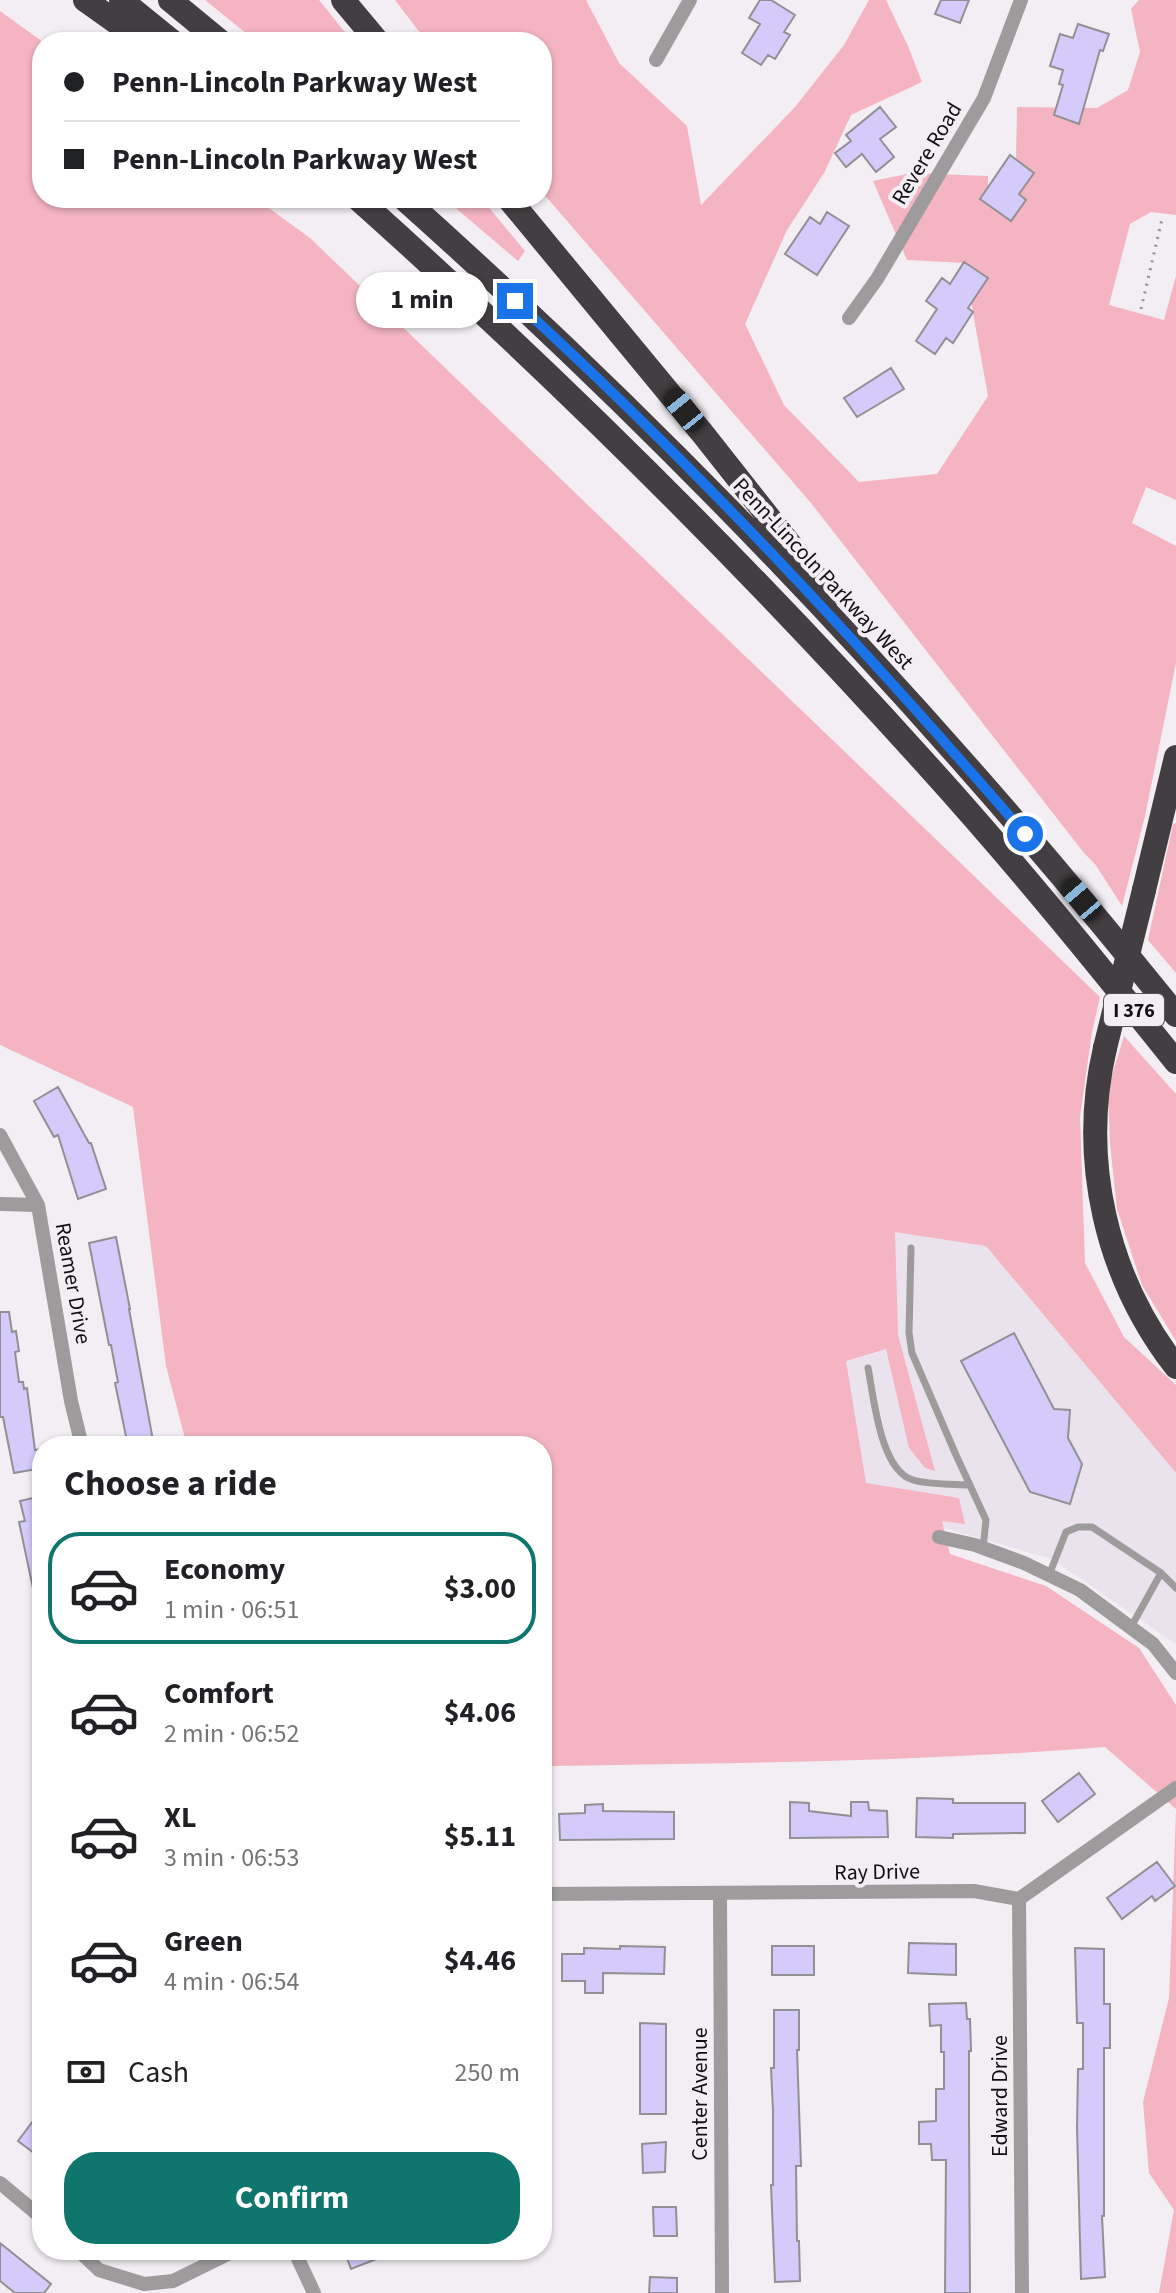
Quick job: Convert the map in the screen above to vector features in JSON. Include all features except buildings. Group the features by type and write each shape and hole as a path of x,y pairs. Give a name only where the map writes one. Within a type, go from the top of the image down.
{"highway":[{"path":"85,0 130,32"},
{"path":"121,0 161,32"},
{"path":"170,0 209,32"},
{"path":"343,0 370,32"},
{"name":"I 376","path":"368,208 536,361 779,605 929,767 1176,1062"},
{"name":"Penn-Lincoln Parkway West","path":"414,208 557,339 758,538 950,747 1176,1015"},
{"path":"516,208 703,434 950,747"},
{"path":"1176,757 1170,802 1144,890 1105,1048 1095,1126 1102,1208 1110,1239 1132,1297 1176,1367"}],"street":[{"path":"656,60 690,0"},
{"name":"Revere Road","path":"849,318 877,279 984,98 1021,0"},
{"name":"Reamer Drive","path":"0,1135 38,1205 80,1436"},
{"path":"0,1204 38,1205"},
{"path":"939,1537 1024,1563 1080,1590 1153,1644 1176,1673"},
{"path":"1019,1899 1176,1788"},
{"name":"Ray Drive","path":"552,1894 974,1891 1019,1899"},
{"name":"Center Avenue","path":"720,1894 722,2293"},
{"name":"Edward Drive","path":"1019,1899 1022,2293"},
{"path":"0,2183 32,2210"},
{"path":"88,2260 99,2270 144,2284 173,2281 216,2260"},
{"path":"299,2260 314,2293"}],"lane":[{"path":"911,1248 909,1333 912,1353 986,1520 983,1548"},
{"path":"868,1368 886,1452 897,1470 912,1480 970,1485"},
{"path":"1049,1575 1066,1532 1078,1527 1092,1527 1161,1573 1176,1588"},
{"path":"1131,1627 1161,1573"}],"path":[{"path":"1141,309 1162,219"}],"shaded area":[{"path":"205,0 319,0 345,32 245,32"},
{"path":"395,0 586,0 619,63 687,126 701,205 795,107 844,45 869,0 886,0 922,82 851,115 824,173 787,230 745,324 784,405 859,482 937,474 988,396 964,263 907,260 873,181 912,173 988,176 988,189 1016,160 1017,107 1097,108 1128,90 1140,52 1131,9 1139,0 1176,0 1176,215 1151,212 1130,224 1109,305 1164,320 1176,276 1176,500 1146,487 1132,523 1176,546 1176,663 1145,816 1122,906 1095,864 811,503 552,204 552,32 419,32"},
{"path":"0,11 32,34 32,208 269,208 310,238 1100,997 1080,1117 1085,1263 1124,1337 1176,1385 1176,1473 986,1246 895,1232 898,1335 935,1471 925,1468 909,1448 886,1349 846,1361 866,1483 959,1498 965,1524 942,1521 950,1554 1046,1586 1139,1648 1176,1705 1176,1809 1105,1747 827,1761 552,1766 552,1436 184,1436 166,1366 133,1107 0,1045"},
{"path":"456,208 489,208 525,251 518,261"},
{"path":"1176,823 1176,973 1148,940 1173,824"},
{"path":"1124,1036 1176,1094 1176,1341 1142,1285 1117,1209 1108,1088"},
{"path":"791,1191 986,1246 1176,1473 1176,1644 1052,1559 903,1516 827,1490"},
{"path":"1176,1812 1176,2293 1159,2293 1174,2210 1149,2173 1143,2102 1169,1998"}],"route":[{"path":"515,301 658,437 758,538 950,747 1025,834"}]}
